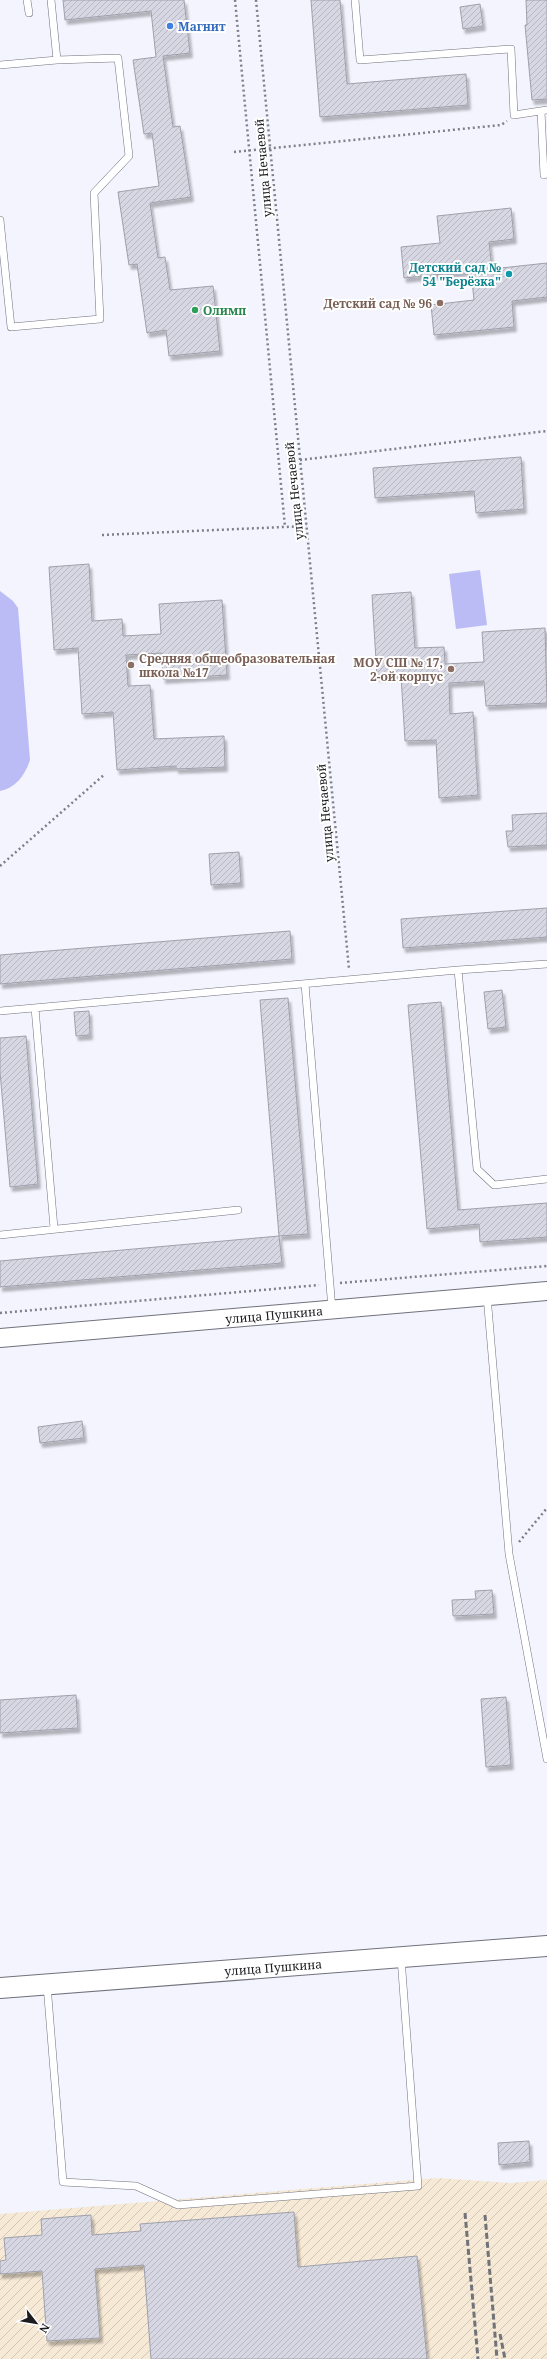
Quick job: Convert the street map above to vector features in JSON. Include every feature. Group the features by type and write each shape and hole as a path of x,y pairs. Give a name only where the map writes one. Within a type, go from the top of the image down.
{"main road":[{"name":"улица Пушкина","path":"0,1988 46,1983 401,1958 547,1946"}],"street":[{"name":"улица Пушкина","path":"0,1338 547,1291"}],"lane":[{"path":"27,0 28,13"},
{"path":"51,0 57,60"},
{"path":"355,0 360,60 511,49 514,116 544,111 544,174"},
{"path":"0,65 57,60 118,58 129,156 94,193 100,319 11,327 0,220"},
{"path":"0,1012 458,970 547,964"},
{"path":"458,970 477,1169 494,1185 547,1179"},
{"path":"305,984 332,1309"},
{"path":"35,1008 54,1228"},
{"path":"0,1234 238,1210"},
{"path":"487,1295 509,1554 547,1759"},
{"path":"46,1983 63,2182 136,2186 178,2205 418,2186 401,1958"}],"path":[{"path":"235,0 285,527"},
{"name":"улица Нечаевой","path":"256,0 350,980"},
{"path":"234,152 501,125 514,116"},
{"path":"300,460 547,431"},
{"path":"102,535 307,526"},
{"path":"0,866 105,774"},
{"path":"0,1313 547,1266"},
{"path":"509,1554 547,1508"}],"shaded area":[{"path":"480,570 487,625 456,629 449,574"},
{"path":"0,591 13,601 18,608 30,760 23,776 11,787 0,791"},
{"path":"438,2178 511,2183 547,2180 547,2359 0,2359 0,2214"}],"building":[{"path":"63,0 184,0 190,53 163,56 173,127 180,126 191,197 150,203 158,258 165,257 170,290 213,286 220,351 169,356 166,330 147,333 137,264 129,265 118,192 159,186 152,133 144,134 133,60 156,57 151,11 65,20"},
{"path":"311,0 340,0 347,84 466,74 468,105 320,117"},
{"path":"526,0 547,0 547,99 532,100 525,25 527,25"},
{"path":"480,4 483,26 463,29 460,7"},
{"name":"Детский сад № 54 \"Берёзка\"","path":"511,208 514,239 489,242 492,269 547,263 547,297 512,301 514,327 434,335 431,305 474,300 471,271 404,278 401,247 440,243 437,216"},
{"path":"521,457 524,509 476,513 474,491 375,498 373,468"},
{"path":"89,564 92,621 122,619 123,636 161,634 159,604 222,600 227,675 163,679 162,653 126,655 128,686 150,685 154,739 224,736 225,767 176,769 176,766 117,770 113,712 82,714 78,648 54,650 49,567"},
{"path":"411,592 415,648 444,647 445,664 484,662 482,632 545,628 547,703 486,706 484,681 449,683 450,714 473,712 478,795 439,798 436,740 405,741 401,676 377,677 372,595"},
{"path":"547,813 547,845 508,847 506,831 513,831 512,815"},
{"path":"239,852 241,883 211,885 209,854"},
{"path":"547,908 547,937 403,948 401,919"},
{"path":"290,931 292,959 0,984 0,955"},
{"path":"502,990 506,1027 488,1029 484,992"},
{"path":"288,998 308,1234 279,1236 260,1000"},
{"path":"441,1002 458,1210 547,1203 547,1237 480,1242 479,1224 427,1229 408,1005"},
{"path":"89,1011 90,1035 76,1036 74,1012"},
{"path":"26,1036 38,1184 10,1187 0,1072 0,1038"},
{"path":"279,1236 282,1263 0,1287 0,1261"},
{"path":"82,1421 84,1438 40,1443 38,1427"},
{"path":"492,1590 494,1614 453,1616 452,1600 476,1599 475,1591"},
{"path":"76,1695 78,1728 0,1733 0,1700"},
{"path":"506,1697 511,1765 486,1767 481,1699"},
{"path":"529,2141 530,2162 499,2165 498,2143"},
{"path":"294,2212 298,2267 417,2256 427,2359 151,2359 144,2265 95,2269 100,2338 47,2341 42,2271 0,2274 0,2261 6,2260 4,2238 42,2235 41,2219 91,2215 92,2235 141,2231 140,2224"}],"railway":[{"path":"465,2213 478,2359"},
{"path":"485,2215 497,2359"},
{"path":"500,2334 505,2359"}],"place":[{"name":"Магнит","path":"170,26"},
{"name":"Детский сад № 54 \"Берёзка\"","path":"509,274"},
{"name":"Детский сад № 96","path":"440,303"},
{"name":"Олимп","path":"195,310"},
{"name":"Средняя общеобразовательная школа №17","path":"131,665"},
{"name":"МОУ СШ № 17, 2-ой корпус","path":"451,669"}]}
